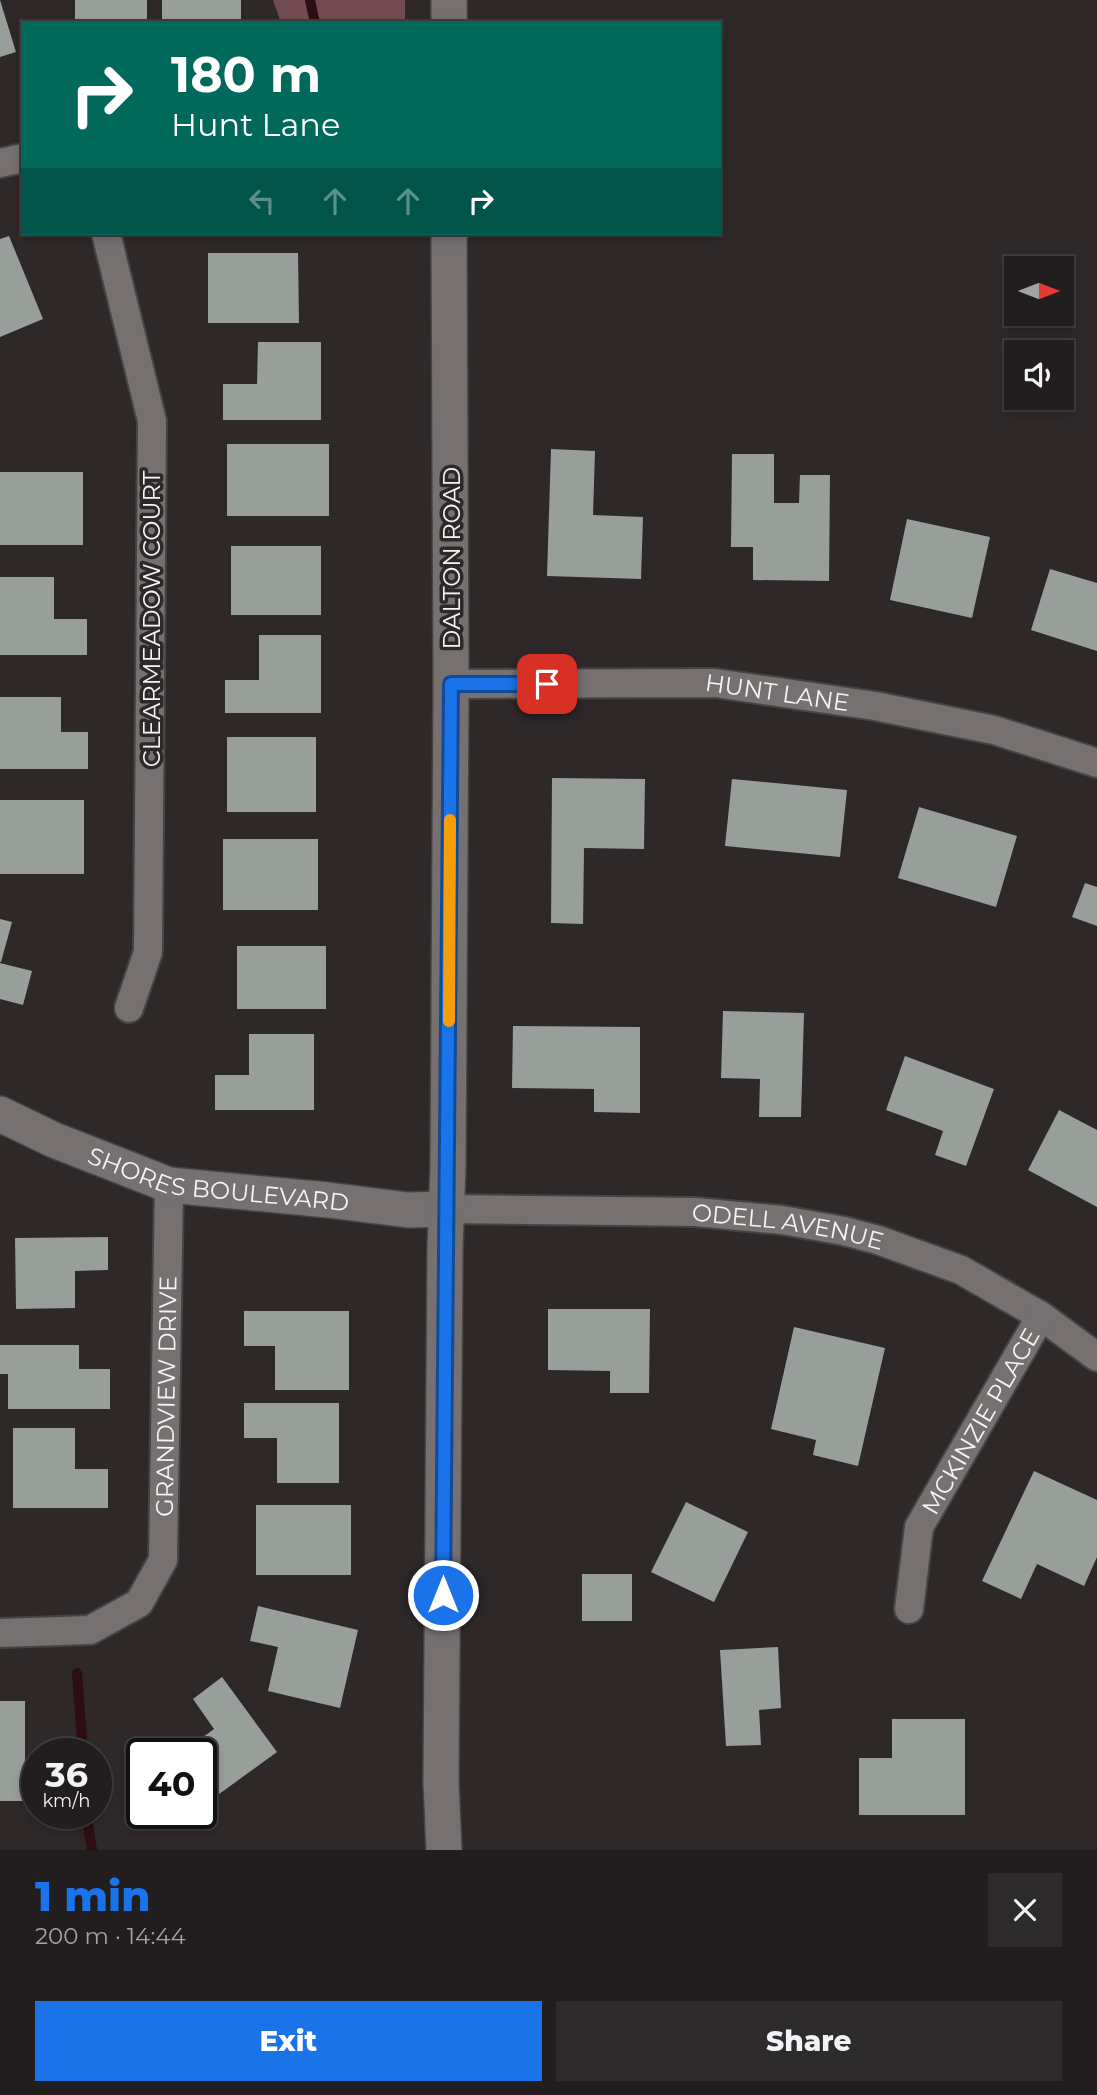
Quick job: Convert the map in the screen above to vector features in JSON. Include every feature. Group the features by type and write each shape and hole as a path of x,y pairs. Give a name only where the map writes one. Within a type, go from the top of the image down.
{"street":[{"path":"449,0 449,21"},
{"path":"0,163 21,158"},
{"name":"CLEARMEADOW COURT","path":"106,235 152,421 148,953 129,1008"},
{"name":"DALTON ROAD","path":"444,1850 442,1768 451,684 449,235"},
{"name":"HUNT LANE","path":"451,684 715,683 875,706 994,730 1097,763"},
{"name":"SHORES BOULEVARD","path":"0,1114 54,1140 169,1185 328,1199 408,1210 446,1209"},
{"name":"GRANDVIEW DRIVE","path":"0,1633 90,1630 139,1603 163,1560 169,1185"},
{"name":"ODELL AVENUE","path":"446,1209 696,1212 782,1220 831,1229 878,1240 961,1270 1041,1316 1097,1357"},
{"name":"MCKINZIE PLACE","path":"909,1609 919,1527 1041,1316"}],"shaded area":[{"path":"273,0 405,0 405,21 280,21"}],"building":[{"path":"0,0 16,52 0,57"},
{"path":"75,0 147,0 147,21 75,21"},
{"path":"162,0 241,0 241,21 162,21"},
{"path":"9,236 43,319 0,337 0,239"},
{"path":"208,253 298,253 299,323 208,323"},
{"path":"258,342 321,342 321,420 223,420 223,384 257,384"},
{"path":"227,444 329,444 329,516 227,516"},
{"path":"551,449 595,451 593,515 643,517 641,579 547,576"},
{"path":"732,454 774,454 774,503 799,503 800,475 830,475 829,581 753,580 753,547 731,547"},
{"path":"0,472 83,472 83,545 0,545"},
{"path":"907,519 990,537 972,618 890,600"},
{"path":"231,546 321,546 321,615 231,615"},
{"path":"1050,569 1097,583 1097,651 1031,630"},
{"path":"0,577 54,577 54,619 87,619 87,655 0,655"},
{"path":"259,635 321,635 321,713 225,713 225,680 259,680"},
{"path":"0,697 61,697 61,732 88,732 88,769 0,769"},
{"path":"227,737 316,737 316,812 227,812"},
{"path":"552,778 645,779 644,849 584,848 583,924 551,923"},
{"path":"732,779 847,790 840,857 725,846"},
{"path":"0,800 84,800 84,874 0,874"},
{"path":"919,807 1017,836 996,907 898,878"},
{"path":"223,839 318,839 318,910 223,910"},
{"path":"1085,883 1097,887 1097,926 1072,917"},
{"path":"0,919 12,922 1,962 0,962"},
{"path":"237,946 326,946 326,1009 237,1009"},
{"path":"0,963 32,971 23,1005 0,999"},
{"path":"723,1011 804,1013 801,1117 759,1117 760,1079 721,1078"},
{"path":"513,1026 640,1027 640,1113 594,1112 594,1089 512,1088"},
{"path":"249,1034 314,1034 314,1110 215,1110 215,1075 249,1075"},
{"path":"905,1056 994,1089 966,1166 935,1155 943,1131 886,1110"},
{"path":"1059,1110 1097,1130 1097,1207 1028,1170"},
{"path":"108,1237 108,1270 75,1271 75,1308 16,1309 15,1238"},
{"path":"548,1309 650,1309 649,1393 610,1393 610,1371 548,1370"},
{"path":"244,1311 349,1311 349,1390 275,1390 275,1346 244,1346"},
{"path":"794,1327 885,1348 858,1466 813,1455 816,1440 771,1429"},
{"path":"0,1345 79,1345 79,1369 110,1369 110,1409 8,1409 8,1374 0,1374"},
{"path":"244,1403 339,1403 339,1483 277,1483 277,1438 244,1438"},
{"path":"13,1428 75,1428 75,1469 108,1469 108,1508 13,1508"},
{"path":"1034,1471 1097,1500 1097,1557 1084,1586 1037,1564 1021,1599 982,1581"},
{"path":"686,1502 748,1532 714,1602 651,1572"},
{"path":"256,1505 351,1505 351,1575 256,1575"},
{"path":"582,1574 632,1574 632,1621 582,1621"},
{"path":"258,1606 358,1630 340,1708 268,1691 278,1647 250,1641"},
{"path":"778,1647 781,1708 759,1710 761,1745 726,1746 720,1650"},
{"path":"222,1677 277,1752 217,1796 217,1738 202,1738 214,1729 193,1699"},
{"path":"0,1701 25,1701 25,1738 21,1738 21,1801 0,1801"},
{"path":"892,1719 965,1719 965,1815 859,1815 859,1758 892,1758"}],"waterway":[{"path":"310,0 315,21"},
{"path":"77,1673 82,1738"},
{"path":"89,1829 92,1850"}],"slow traffic":[{"path":"449,1021 450,820"}],"route":[{"path":"443,1595 451,684 547,684"}]}
